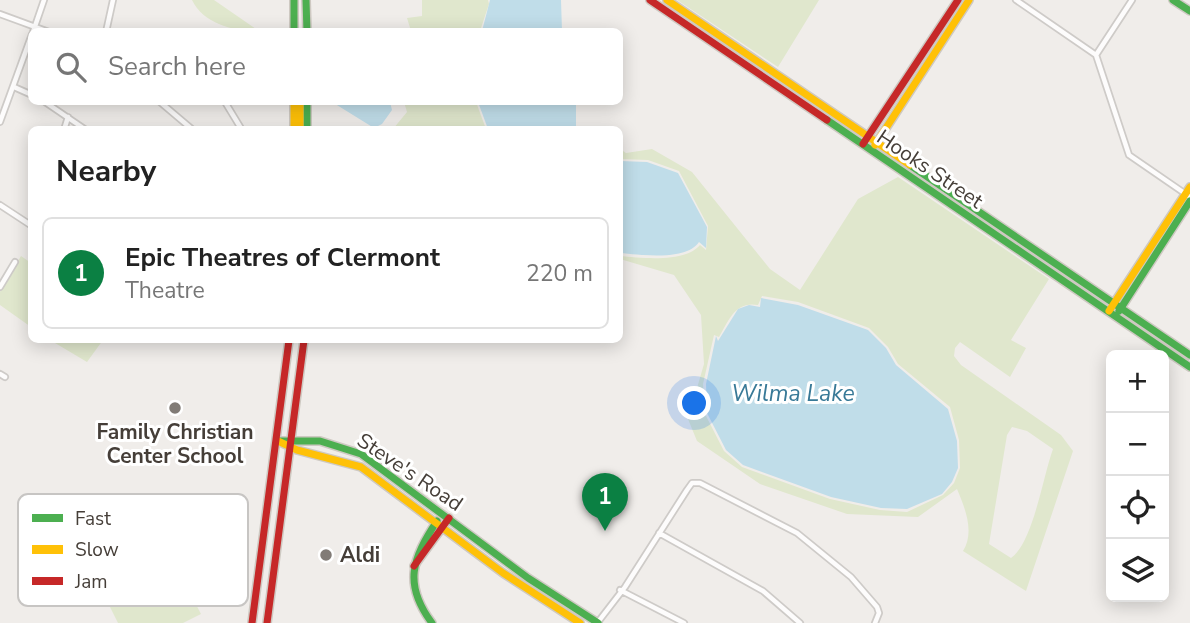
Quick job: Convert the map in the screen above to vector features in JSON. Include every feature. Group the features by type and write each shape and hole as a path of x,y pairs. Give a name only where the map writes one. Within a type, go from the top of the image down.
{"main road":[{"path":"294,0 294,28"},
{"path":"305,28 306,0"},
{"name":"Hooks Street","path":"650,0 1190,367"},
{"name":"Hooks Street","path":"667,0 1190,355"},
{"path":"863,144 958,0"},
{"path":"872,150 970,0"},
{"path":"1173,0 1190,11"},
{"path":"294,14 303,28"},
{"path":"294,105 294,126"},
{"path":"300,105 300,126"},
{"path":"307,105 307,126"},
{"path":"1112,314 1189,195"},
{"path":"253,623 289,343"},
{"path":"267,623 304,343"},
{"name":"Steve's Road","path":"278,441 293,438 338,445 361,454 528,578 598,623"},
{"name":"Steve's Road","path":"278,441 291,449 332,456 356,465 509,578 580,623"},
{"path":"432,623 415,594 414,566 418,550 445,516"}],"street":[{"path":"34,28 44,0"},
{"path":"107,28 113,0"},
{"path":"1016,0 1096,55 1129,155 1189,195"},
{"path":"1096,55 1132,0"},
{"path":"0,14 28,28"},
{"path":"726,52 731,43"},
{"path":"0,122 28,46"},
{"path":"926,49 934,54"},
{"path":"14,87 28,93"},
{"path":"50,105 80,126"},
{"path":"164,105 188,126"},
{"path":"227,105 240,126"},
{"path":"65,126 68,117"},
{"path":"0,205 28,224"},
{"path":"1011,245 1016,237"},
{"path":"0,287 15,262"},
{"path":"598,623 692,483 708,485 766,514 821,550 877,607 879,613 875,623"},
{"path":"659,533 763,591 800,623"},
{"path":"620,590 684,623"}],"green space":[{"path":"192,0 214,0 255,28 231,28 221,25 197,8"},
{"path":"422,0 488,0 489,4 481,28 410,28 407,18 422,16"},
{"path":"677,0 819,0 778,67"},
{"path":"405,105 477,105 485,126 395,126 407,112"},
{"path":"652,149 692,172 770,269 800,290 858,199 898,177 1049,279 1011,340 1026,348 1010,377 960,342 955,348 954,356 961,365 1061,435 1073,451 1026,591 963,551 967,544 968,528 966,512 957,489 918,517 847,514 760,484 697,441 688,419 704,364 701,315 674,275 623,260 623,256 674,257 693,251 700,245 706,250 708,226 679,171 648,160 623,159 623,151 626,153","holes":["762,296 798,302 869,328 888,347 898,364 950,407 959,440 960,468 954,483 943,495 907,512 880,510 830,499 742,467 724,451 705,414 703,384 714,335 719,337 738,309 758,305","1012,427 1027,431 1053,449 1031,524 1019,550 1011,558 989,544 1007,435"]},
{"path":"21,256 28,261 28,325 0,305 0,292"},
{"path":"55,343 101,343 87,362"},
{"path":"197,606 201,614 183,623 118,623 110,607"}],"water":[{"path":"490,0 561,0 562,28 483,28"},
{"path":"337,105 391,105 392,110 382,124 371,126"},
{"path":"479,105 576,105 576,126 487,126"},
{"path":"623,161 647,162 678,173 707,227 706,248 699,242 684,252 651,255 623,253"},
{"name":"Wilma Lake","path":"761,298 798,305 868,330 886,348 896,365 948,409 957,441 958,468 952,482 942,494 907,509 881,508 831,497 743,465 726,450 707,413 706,384 716,336 718,341 738,309 749,305 760,307"}],"traffic: fast":[{"path":"294,0 294,28"},
{"path":"306,0 307,28"},
{"path":"1173,0 1190,11"},
{"path":"307,105 307,126"},
{"path":"827,120 1190,367"},
{"path":"910,165 1190,355"},
{"path":"1119,311 1190,201"},
{"path":"278,441 320,441 361,454 528,578 598,623"},
{"path":"432,623 417,596 414,572 422,547 437,521"}],"traffic: slow":[{"path":"667,0 910,165"},
{"path":"875,145 969,0"},
{"path":"294,105 294,126"},
{"path":"300,105 300,126"},
{"path":"1109,311 1190,187"},
{"path":"278,441 297,450 361,467 503,573 580,623"}],"traffic: jam":[{"path":"650,0 827,120"},
{"path":"863,144 958,0"},
{"path":"252,623 289,343"},
{"path":"267,623 304,343"},
{"path":"414,566 449,518"}],"place":[{"name":"Family Christian Center School","path":"175,408"},
{"name":"Epic Theatres of Clermont","path":"605,531"},
{"name":"Aldi","path":"326,555"}]}
